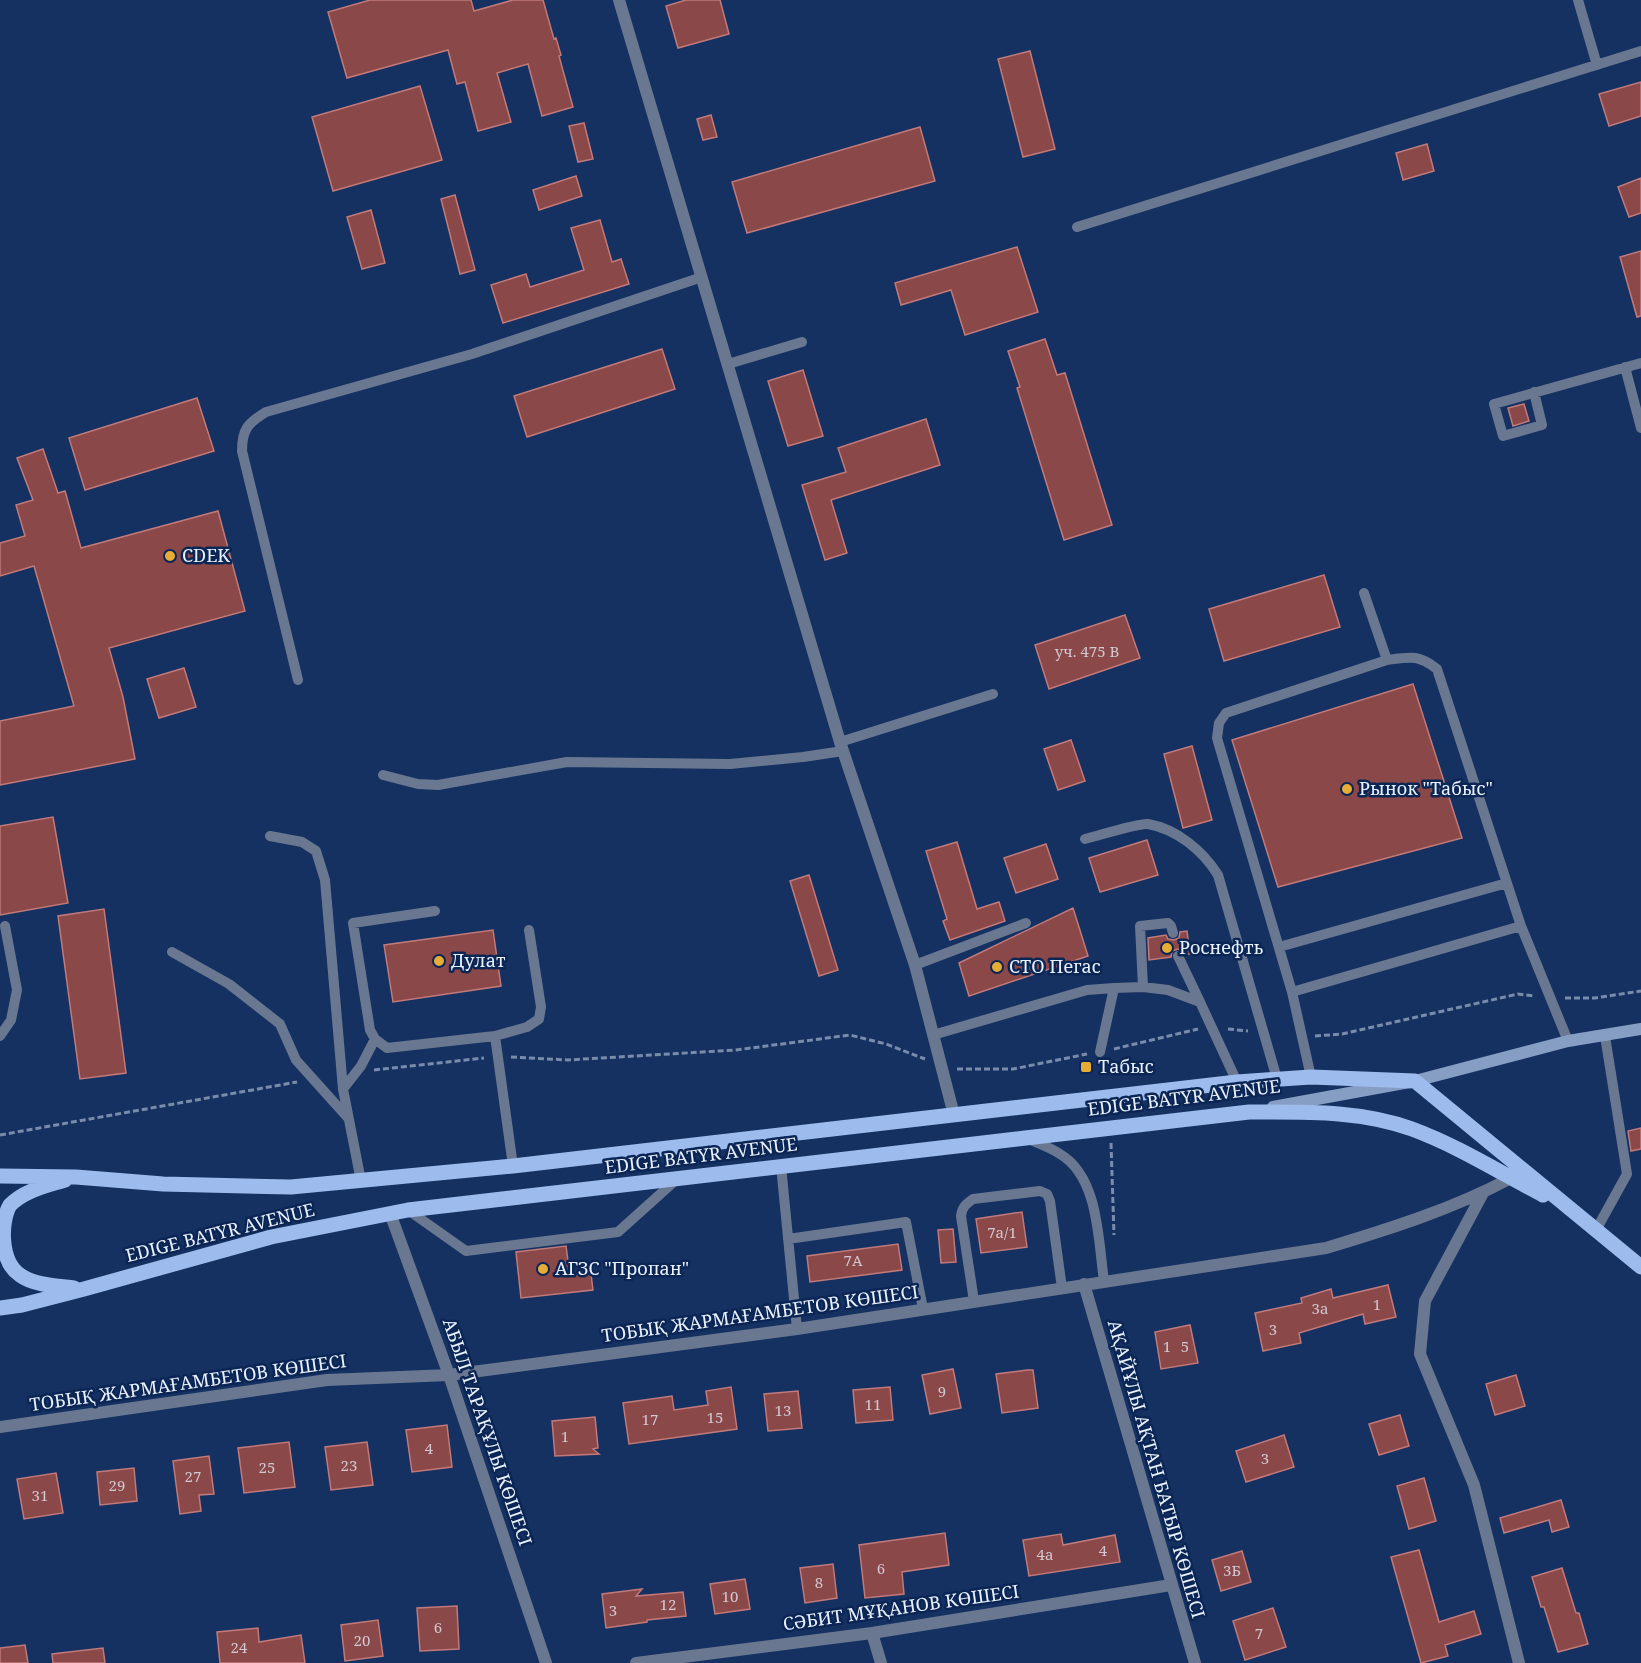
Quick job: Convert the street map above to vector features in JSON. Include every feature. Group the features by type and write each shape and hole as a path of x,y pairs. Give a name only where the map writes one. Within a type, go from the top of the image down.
{"main road":[{"name":"EDIGE BATYR AVENUE","path":"0,1308 22,1305 84,1289 272,1237 390,1213 1249,1112 1415,1081 1568,1041 1641,1029"},
{"name":"EDIGE BATYR AVENUE","path":"0,1176 76,1177 163,1184 291,1187 513,1166 1237,1082 1311,1077 1415,1081"},
{"path":"1415,1081 1641,1267"},
{"path":"1249,1112 1327,1113 1369,1118 1410,1128 1458,1148 1511,1179 1570,1209"},
{"path":"76,1177 32,1190 9,1206 0,1224 3,1253 20,1275 48,1285 84,1289"}],"street":[{"path":"619,0 842,746 915,964 954,1115"},
{"name":"ТОБЫҚ ЖАРМАҒАМБЕТОВ КӨШЕСІ","path":"0,1427 327,1380 449,1375 797,1329 1326,1248 1385,1230 1483,1193 1511,1179"},
{"path":"1483,1193 1425,1301 1420,1354 1474,1485 1519,1663"},
{"name":"АБЫЛ ТАРАҚҰЛЫ КӨШЕСІ","path":"390,1213 449,1375 546,1663"},
{"name":"АҚАЙҰЛЫ АҚТАН БАТЫР КӨШЕСІ","path":"1084,1284 1194,1663"},
{"name":"СӘБИТ МҰҚАНОВ КӨШЕСІ","path":"636,1663 872,1633 1171,1585"},
{"path":"872,1633 881,1663"}],"lane":[{"path":"1578,0 1597,65"},
{"path":"1077,226 1641,51"},
{"path":"298,680 242,451 242,435 252,421 266,412 472,354 702,278"},
{"path":"728,364 802,342"},
{"path":"1534,392 1542,425 1503,436 1494,404 1534,392 1641,363"},
{"path":"1625,367 1641,428"},
{"path":"1364,593 1387,660"},
{"path":"1311,1077 1292,992 1217,738 1219,723 1226,713 1387,660 1409,657 1425,659 1437,669 1521,926 1568,1041"},
{"path":"383,775 418,784 438,785 567,762 730,764 803,757 842,746 993,694"},
{"path":"1085,839 1146,824 1174,834 1208,860 1218,875 1277,1079"},
{"path":"270,836 302,842 316,851 325,880 343,1089 360,1181"},
{"path":"1279,947 1507,883"},
{"path":"435,911 353,923 370,1030 375,1039 387,1048 495,1036 527,1027 539,1019 541,1007 529,930"},
{"path":"915,964 1026,923"},
{"path":"1143,987 1140,926 1168,923 1172,926 1173,933"},
{"path":"0,1036 11,1020 16,990 5,926"},
{"path":"1292,992 1521,926"},
{"path":"172,952 229,984 280,1024 296,1060 350,1120"},
{"path":"1178,956 1237,1082"},
{"path":"933,1035 1087,990 1143,987 1168,990 1200,1002"},
{"path":"1100,1052 1114,988"},
{"path":"495,1036 513,1166"},
{"path":"1596,1230 1627,1174 1605,1036"},
{"path":"343,1089 357,1072 375,1039"},
{"path":"1026,1138 1061,1155 1078,1171 1092,1195 1104,1281"},
{"path":"781,1166 797,1329"},
{"path":"408,1210 466,1251 618,1232 678,1178"},
{"path":"974,1301 961,1216 964,1205 973,1199 1040,1191 1047,1194 1050,1201 1062,1288"},
{"path":"788,1239 906,1222 923,1309"}],"path":[{"path":"1302,1037 1342,1034 1518,994 1550,998 1595,998 1641,991"},
{"path":"357,1072 498,1056 568,1060 725,1051 850,1035 886,1044 942,1068 1013,1069 1100,1052 1211,1026 1263,1034"},
{"path":"0,1135 273,1085 314,1080"},
{"path":"1111,1143 1114,1245"}],"building":[{"path":"370,0 471,0 474,11 513,0 543,0 561,55 559,56 573,107 542,116 528,64 497,73 511,122 478,131 465,82 457,84 448,50 347,78 328,12"},
{"path":"686,0 720,0 729,34 678,48 666,6"},
{"path":"1030,51 1055,149 1023,157 998,59"},
{"path":"1641,82 1641,116 1609,126 1599,94"},
{"path":"420,86 442,160 333,191 312,117"},
{"path":"711,115 717,137 703,140 697,119"},
{"path":"584,123 593,159 578,162 569,126"},
{"path":"920,127 935,181 747,233 732,182"},
{"path":"1427,144 1434,171 1403,180 1396,153"},
{"path":"576,176 582,196 539,210 533,190"},
{"path":"1641,178 1641,213 1629,217 1618,187"},
{"path":"455,195 475,270 460,274 441,199"},
{"path":"371,210 385,263 362,269 347,217"},
{"path":"600,220 612,262 621,259 629,284 503,323 491,285 526,274 530,287 584,270 571,228"},
{"path":"1017,247 1038,312 965,335 951,290 901,305 895,283"},
{"path":"1641,251 1641,316 1637,317 1620,257"},
{"path":"1045,339 1057,375 1065,373 1112,525 1064,540 1017,388 1020,387 1008,351"},
{"path":"662,349 675,389 527,437 514,396"},
{"path":"803,370 823,436 788,446 768,381"},
{"path":"197,398 214,451 85,490 69,438"},
{"path":"1524,404 1529,421 1513,426 1508,408"},
{"path":"926,419 940,465 831,500 847,553 825,560 802,485 846,472 838,448"},
{"path":"43,449 58,493 65,491 81,548 218,511 245,611 109,648 123,697 135,759 0,785 0,721 74,706 34,566 0,576 0,543 25,536 16,505 33,500 17,458"},
{"path":"1324,575 1340,627 1224,661 1209,609"},
{"path":"1125,615 1140,658 1049,689 1035,645"},
{"path":"184,668 196,707 159,718 147,679"},
{"name":"Рынок \"Табыс\"","path":"1413,684 1462,838 1278,887 1232,740"},
{"path":"1071,740 1085,781 1058,790 1044,749"},
{"path":"1192,746 1212,820 1183,828 1164,754"},
{"path":"53,817 68,903 0,915 0,826"},
{"path":"1147,840 1158,875 1100,892 1089,858"},
{"path":"957,842 977,909 999,902 1005,921 950,940 943,921 947,919 926,851"},
{"path":"1046,844 1058,879 1016,893 1004,858"},
{"path":"809,875 838,970 819,976 790,881"},
{"path":"1073,908 1088,956 969,996 959,963"},
{"path":"104,909 126,1073 80,1079 58,916"},
{"path":"493,930 501,986 393,1002 384,945"},
{"path":"1187,931 1190,954 1178,949 1172,951 1171,957 1149,960 1148,938 1166,935 1168,939 1174,940 1179,938 1180,932"},
{"path":"1641,1128 1641,1149 1631,1151 1628,1131"},
{"path":"1022,1212 1027,1247 981,1253 976,1219"},
{"path":"953,1229 956,1262 941,1263 938,1230"},
{"path":"898,1244 902,1270 810,1282 807,1256"},
{"path":"566,1246 570,1276 591,1274 593,1290 521,1298 516,1252"},
{"path":"1388,1285 1396,1317 1365,1324 1363,1314 1299,1333 1301,1343 1263,1351 1255,1313 1302,1303 1301,1298 1331,1289 1333,1298"},
{"path":"1190,1325 1198,1363 1161,1369 1155,1332"},
{"path":"953,1369 961,1408 930,1414 922,1375"},
{"path":"1033,1370 1038,1408 1002,1413 996,1374"},
{"path":"1516,1375 1525,1406 1495,1415 1486,1384"},
{"path":"731,1387 737,1429 629,1444 623,1403 672,1396 674,1410 708,1405 706,1391"},
{"path":"890,1387 893,1420 856,1423 853,1390"},
{"path":"798,1391 802,1428 768,1431 764,1394"},
{"path":"1400,1415 1409,1446 1379,1455 1369,1424"},
{"path":"595,1417 598,1448 593,1449 599,1454 555,1456 552,1421"},
{"path":"447,1425 452,1467 412,1472 406,1430"},
{"path":"1284,1435 1294,1467 1246,1482 1236,1451"},
{"path":"289,1442 295,1487 244,1493 238,1448"},
{"path":"367,1442 373,1485 331,1490 325,1447"},
{"path":"209,1456 214,1494 199,1495 201,1511 180,1514 173,1461"},
{"path":"134,1468 137,1501 100,1505 97,1472"},
{"path":"56,1473 63,1513 24,1519 17,1479"},
{"path":"1424,1478 1436,1521 1409,1529 1397,1486"},
{"path":"1561,1500 1569,1527 1552,1532 1549,1520 1504,1533 1500,1518"},
{"path":"945,1533 949,1565 902,1572 904,1594 865,1598 859,1545"},
{"path":"1061,1534 1063,1545 1115,1535 1120,1562 1029,1576 1023,1540"},
{"path":"1419,1550 1439,1622 1474,1611 1481,1634 1445,1645 1448,1656 1421,1663 1391,1557"},
{"path":"1242,1551 1251,1582 1221,1591 1212,1560"},
{"path":"833,1564 837,1598 805,1603 800,1568"},
{"path":"1562,1568 1588,1644 1558,1652 1532,1577"},
{"path":"745,1579 750,1609 715,1614 710,1584"},
{"path":"642,1589 636,1596 683,1592 686,1616 647,1620 647,1622 606,1628 602,1594"},
{"path":"457,1606 459,1649 420,1651 417,1608"},
{"path":"1273,1608 1286,1647 1245,1660 1233,1621"},
{"path":"378,1620 383,1656 345,1661 341,1625"},
{"path":"258,1628 259,1642 301,1635 305,1663 220,1663 217,1632"},
{"path":"25,1645 28,1663 0,1663 0,1648"},
{"path":"103,1648 105,1663 53,1663 52,1654"}],"place":[{"name":"CDEK","path":"170,556"},
{"name":"Рынок \"Табыс\"","path":"1347,789"},
{"name":"Роснефть","path":"1167,948"},
{"name":"Дулат","path":"439,961"},
{"name":"СТО Пегас","path":"997,967"},
{"name":"Табыс","path":"1086,1067"},
{"name":"АГЗС \"Пропан\"","path":"543,1269"}]}
